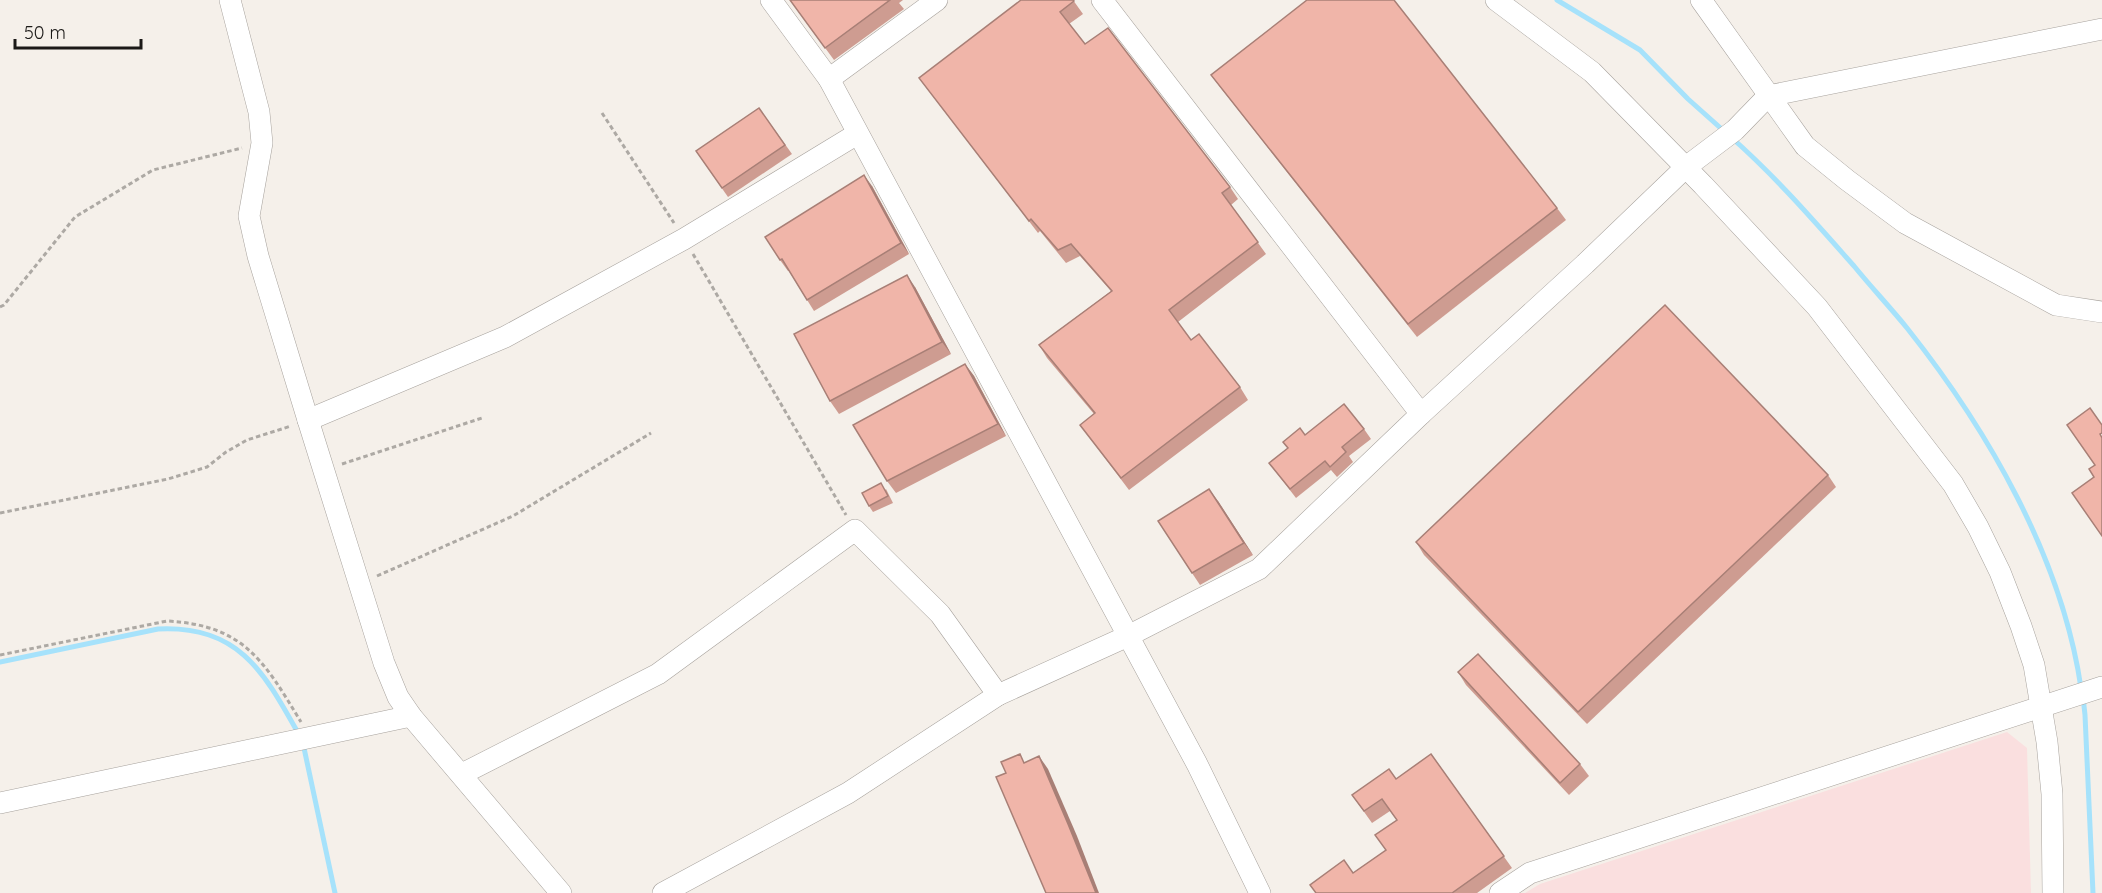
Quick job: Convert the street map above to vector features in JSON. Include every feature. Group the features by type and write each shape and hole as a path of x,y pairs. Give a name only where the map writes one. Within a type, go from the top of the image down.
{"street":[{"path":"230,0 259,112 262,143 249,216 258,256 384,663 398,697 411,716 561,893"},
{"path":"771,0 829,79 856,134 1197,764 1260,893"},
{"path":"829,79 937,0"},
{"path":"1102,0 1421,414"},
{"path":"1496,0 1592,72 1686,167 1817,307 1953,484 1978,526 2013,604 2034,665 2052,795 2053,893"},
{"path":"1701,0 1805,146 1846,180 1905,223 2056,304 2102,312"},
{"path":"663,893 848,793 998,695 1128,636 1259,568 1686,167 1735,130 1768,96 2102,29"},
{"path":"308,420 505,337 684,239 856,134"},
{"path":"462,774 658,674 855,530 940,614 998,695"},
{"path":"1500,893 1530,873 2102,687"},
{"path":"0,803 411,716"}],"path":[{"path":"602,114 684,239 855,530"},
{"path":"0,307 75,217 153,170 262,143"},
{"path":"323,470 482,418"},
{"path":"0,513 168,479 207,467 247,440 308,420"},
{"path":"358,584 513,516 651,433"},
{"path":"0,654 167,621 204,626 225,632 243,644 262,662 277,682 309,737"}],"shaded area":[{"path":"2007,732 2027,748 2031,893 1525,893 1540,884"}],"building":[{"path":"790,0 890,0 825,48"},
{"path":"1021,0 1073,0 1060,12 1085,44 1108,28 1230,187 1222,193 1258,242 1169,310 1191,340 1199,334 1240,387 1121,478 1080,425 1095,413 1039,345 1112,291 1071,244 1058,250 1031,219 1029,221 919,78"},
{"path":"1307,0 1394,0 1557,208 1408,324 1211,75"},
{"path":"759,108 785,145 722,188 696,151"},
{"path":"864,175 901,243 807,300 782,259 780,260 765,237"},
{"path":"907,275 942,342 830,401 794,334"},
{"path":"1665,305 1828,475 1578,712 1416,542"},
{"path":"965,364 998,424 887,481 853,425"},
{"path":"1344,404 1364,429 1342,447 1346,452 1330,467 1325,461 1290,489 1269,463 1288,448 1283,442 1300,428 1305,435"},
{"path":"2090,408 2102,425 2100,434 2102,438 2102,536 2072,493 2094,477 2089,469 2095,465 2067,425"},
{"path":"881,483 888,496 869,506 862,493"},
{"path":"1209,489 1244,543 1192,573 1158,521"},
{"path":"1478,654 1580,764 1560,783 1458,672"},
{"path":"1020,754 1024,763 1039,756 1096,893 1046,893 996,777 1006,773 1001,762"},
{"path":"1431,754 1504,856 1452,893 1316,893 1310,885 1344,860 1353,873 1386,850 1375,835 1397,820 1382,799 1364,811 1352,795 1389,769 1396,779"}],"waterway":[{"path":"1557,0 1640,50 1688,99 1725,132"},
{"path":"1732,138 1780,184 1854,266 1907,328 1966,409 1993,452 2039,544 2057,591 2071,639 2081,688"},
{"path":"0,662 158,629 185,630 208,635 228,643 259,671 297,731"},
{"path":"2083,697 2093,893"},
{"path":"304,748 335,893"}]}
